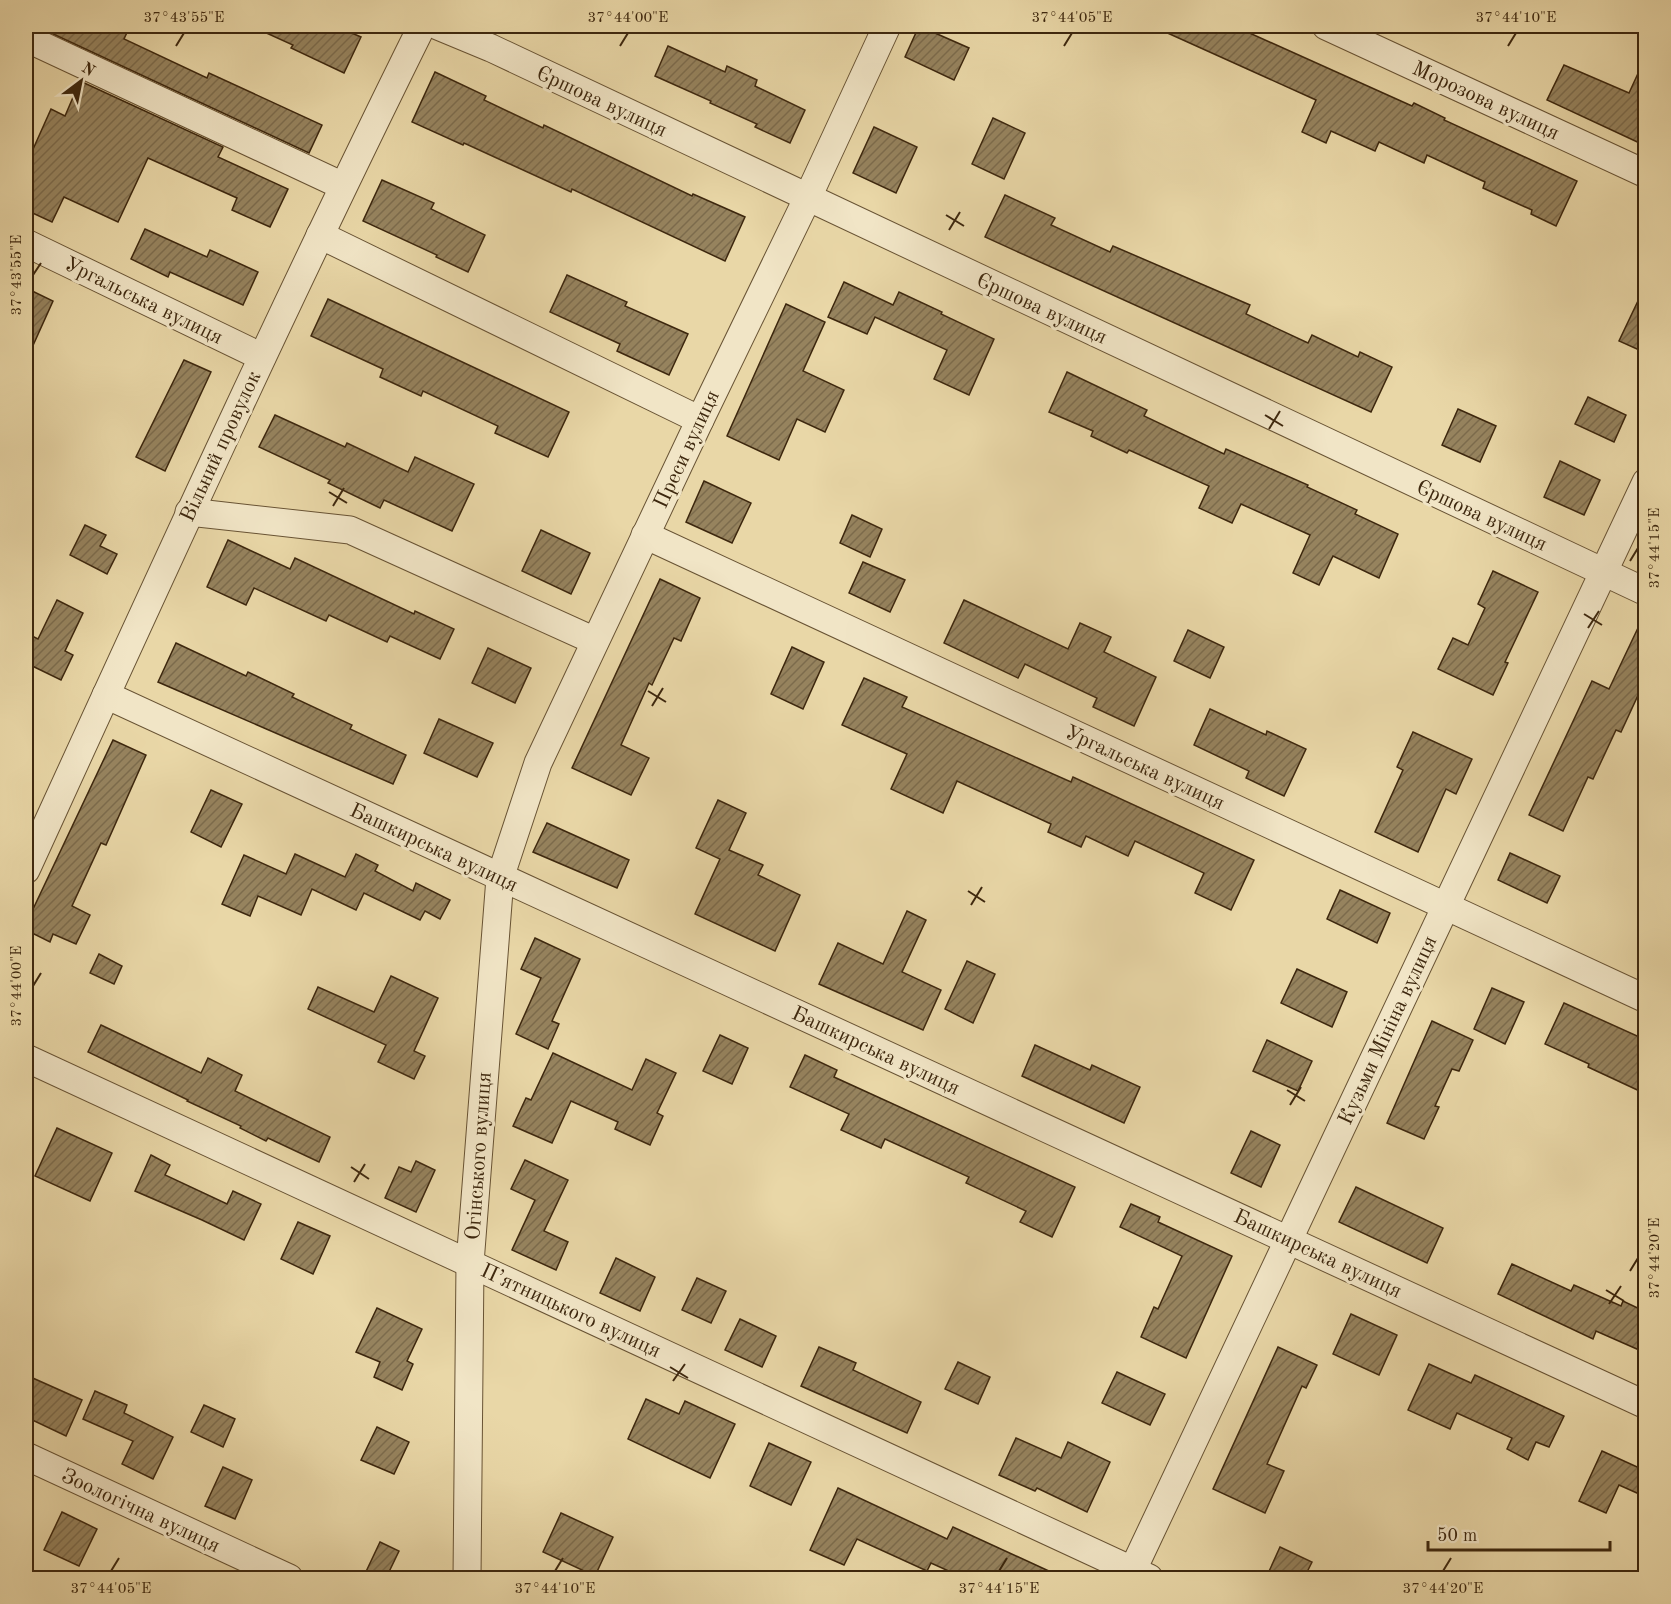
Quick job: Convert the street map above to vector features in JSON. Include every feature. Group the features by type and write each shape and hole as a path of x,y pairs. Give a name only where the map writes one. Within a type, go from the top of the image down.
{"street":[{"name":"Вільний провулок","path":"26,870 189,512 343,186 422,26"},
{"name":"Єршова вулиця","path":"438,26 490,37 808,197 1646,592"},
{"name":"Преси вулиця","path":"500,878 538,763 887,26"},
{"name":"Морозова вулиця","path":"1326,26 1646,174"},
{"path":"26,38 343,186"},
{"path":"320,235 700,420"},
{"name":"Ургальська вулиця","path":"26,243 262,357"},
{"name":"Кузьми Мініна вулиця","path":"1137,1576 1289,1239 1444,906 1646,482"},
{"path":"189,512 350,530 595,641"},
{"name":"Ургальська вулиця","path":"645,535 1646,999"},
{"name":"Башкирська вулиця","path":"106,695 1646,1405"},
{"name":"Огінського вулиця","path":"467,1578 470,1263 500,878"},
{"name":"П’ятницького вулиця","path":"26,1058 470,1263 1137,1576"},
{"name":"Зоологічна вулиця","path":"26,1456 289,1578"}],"building":[{"path":"36,26 130,26 124,39 207,78 209,73 322,125 309,153"},
{"path":"251,26 335,26 361,37 344,73 291,48 293,45"},
{"path":"919,26 969,48 954,80 905,57"},
{"path":"1152,26 1234,26 1412,106 1414,103 1445,118 1444,120 1577,181 1556,226 1531,214 1532,210 1483,188 1485,182 1427,155 1424,163 1379,142 1375,151 1331,131 1326,143 1302,132 1316,100"},
{"path":"668,46 725,72 727,66 757,80 755,86 805,110 790,143 755,127 757,124 710,103 711,101 655,76"},
{"path":"1646,56 1646,146 1547,100 1564,65 1629,93"},
{"path":"435,72 486,96 484,100 543,128 544,125 692,196 693,194 745,217 725,261 572,189 571,192 412,122"},
{"path":"80,81 223,147 218,157 288,189 270,227 232,210 237,198 148,158 118,222 64,197 52,222 26,210 26,165 51,109 65,116"},
{"path":"993,118 1025,133 1004,179 972,164"},
{"path":"874,127 917,147 896,193 853,173"},
{"path":"382,180 434,203 431,209 485,235 468,272 363,221"},
{"path":"1005,195 1055,218 1051,225 1110,252 1113,246 1250,305 1246,314 1308,343 1312,335 1358,357 1360,352 1392,367 1371,412 985,237"},
{"path":"145,229 207,257 210,250 258,272 243,305 170,272 168,277 131,259"},
{"path":"567,275 627,302 625,306 688,334 669,375 617,351 620,344 550,312"},
{"path":"844,282 893,305 899,292 994,339 969,395 934,379 947,350 875,317 867,334 828,317"},
{"path":"1646,284 1646,353 1619,341"},
{"path":"26,288 53,301 26,361"},
{"path":"328,299 569,412 548,457 495,433 498,426 423,391 421,396 380,377 383,369 311,336"},
{"path":"786,304 825,322 803,371 844,390 825,432 797,419 779,460 727,436"},
{"path":"184,360 211,372 165,471 136,457"},
{"path":"1067,372 1147,410 1144,416 1224,454 1226,449 1308,485 1307,487 1357,510 1355,514 1398,534 1379,578 1333,556 1319,585 1293,573 1310,535 1241,504 1232,523 1199,508 1209,486 1129,450 1127,453 1091,436 1093,431 1049,412"},
{"path":"1588,397 1626,415 1614,442 1575,424"},
{"path":"1458,409 1496,426 1480,462 1442,445"},
{"path":"275,415 345,447 347,443 408,472 415,457 474,484 452,531 384,500 380,508 328,483 330,480 259,447"},
{"path":"1560,461 1600,480 1584,515 1544,497"},
{"path":"704,481 751,503 732,543 686,522"},
{"path":"852,515 882,529 870,557 840,543"},
{"path":"85,525 106,535 100,546 117,554 107,574 70,555"},
{"path":"541,530 590,553 571,594 522,571"},
{"path":"228,540 290,569 295,558 414,614 415,611 454,629 440,659 390,636 387,642 329,615 326,621 254,588 246,605 207,587"},
{"path":"863,562 905,580 890,612 849,593"},
{"path":"1493,571 1538,592 1505,662 1508,663 1493,695 1438,669 1453,638 1468,645 1485,608 1478,604"},
{"path":"660,579 700,598 681,641 674,638 652,685 649,683 621,745 649,758 631,795 572,768"},
{"path":"57,600 83,613 65,651 73,655 61,680 26,663 26,633 38,639"},
{"path":"964,600 1068,649 1080,623 1111,637 1104,652 1156,677 1134,726 1093,707 1097,698 1025,664 1018,678 944,643"},
{"path":"1646,611 1646,678 1621,732 1616,730 1593,779 1588,777 1563,831 1529,815 1592,681 1609,689"},
{"path":"1188,630 1224,647 1210,678 1174,661"},
{"path":"176,643 246,676 248,672 294,694 292,697 352,725 350,729 406,755 393,784 158,682"},
{"path":"792,647 824,662 803,709 771,694"},
{"path":"488,648 531,668 515,703 472,683"},
{"path":"864,678 907,697 902,707 1071,782 1073,777 1254,860 1231,910 1195,893 1204,873 1135,841 1128,856 1086,836 1081,847 1048,832 1051,824 957,781 943,813 891,789 907,754 842,725"},
{"path":"1210,709 1266,735 1267,731 1306,749 1284,796 1246,778 1249,771 1194,745"},
{"path":"439,719 493,743 477,777 424,753"},
{"path":"1413,732 1472,759 1456,794 1446,789 1418,852 1375,832 1403,770 1397,767"},
{"path":"113,740 146,755 106,845 101,843 72,906 90,915 76,944 53,934 50,942 26,930 26,924"},
{"path":"211,790 242,804 221,847 191,832"},
{"path":"718,800 746,813 729,850 763,865 758,875 800,895 775,951 695,914 720,859 696,848"},
{"path":"547,823 629,860 617,888 533,852"},
{"path":"1510,853 1560,876 1547,903 1498,880"},
{"path":"295,854 345,877 356,854 378,865 375,871 413,891 416,883 450,900 440,919 425,911 420,920 364,893 356,910 312,889 301,915 258,896 250,916 222,904 244,855 286,874"},
{"path":"1340,890 1390,913 1377,943 1327,919"},
{"path":"907,911 926,920 902,972 941,990 923,1030 819,984 838,943 883,964"},
{"path":"535,938 580,959 552,1021 559,1024 548,1049 516,1034 541,978 521,969"},
{"path":"99,954 122,966 114,984 90,973"},
{"path":"967,961 995,974 973,1023 945,1009"},
{"path":"1297,969 1347,992 1332,1027 1281,1003"},
{"path":"391,976 438,998 414,1051 425,1056 414,1079 378,1062 386,1045 308,1009 318,987 374,1012"},
{"path":"1492,988 1524,1002 1505,1044 1474,1029"},
{"path":"1564,1003 1646,1040 1646,1094 1545,1044"},
{"path":"1432,1021 1473,1040 1459,1071 1452,1069 1435,1106 1439,1107 1424,1139 1387,1123"},
{"path":"101,1025 201,1073 208,1058 242,1075 235,1091 330,1137 319,1162 268,1138 266,1141 240,1128 241,1126 88,1052"},
{"path":"720,1035 748,1048 732,1084 703,1071"},
{"path":"1267,1040 1312,1061 1298,1091 1253,1071"},
{"path":"1035,1045 1090,1070 1092,1065 1140,1087 1124,1123 1022,1076"},
{"path":"553,1053 632,1090 646,1059 676,1073 657,1113 663,1116 650,1145 615,1129 618,1122 571,1101 552,1143 513,1126 526,1098 531,1100"},
{"path":"805,1055 837,1070 834,1077 1075,1187 1052,1237 1020,1222 1026,1211 966,1183 969,1177 885,1139 881,1148 841,1130 849,1114 790,1087"},
{"path":"57,1128 112,1153 90,1201 35,1176"},
{"path":"1251,1131 1280,1145 1261,1187 1231,1173"},
{"path":"151,1155 170,1165 165,1175 227,1204 233,1191 261,1204 244,1240 135,1191"},
{"path":"525,1160 568,1180 544,1231 568,1242 556,1270 512,1250 535,1200 511,1189"},
{"path":"416,1161 435,1170 416,1212 385,1198 399,1167 411,1172"},
{"path":"1356,1187 1443,1228 1427,1263 1339,1222"},
{"path":"1131,1204 1160,1217 1158,1222 1232,1256 1186,1358 1141,1337 1154,1307 1158,1309 1182,1256 1120,1227"},
{"path":"298,1222 330,1236 313,1274 281,1259"},
{"path":"616,1258 655,1277 640,1311 600,1293"},
{"path":"1512,1264 1571,1291 1574,1285 1621,1306 1623,1301 1646,1312 1646,1353 1596,1331 1593,1339 1498,1294"},
{"path":"697,1278 726,1291 711,1323 682,1310"},
{"path":"377,1308 422,1329 407,1361 413,1364 402,1390 374,1377 380,1362 356,1352"},
{"path":"1351,1314 1397,1335 1379,1375 1333,1354"},
{"path":"740,1319 776,1336 762,1367 725,1350"},
{"path":"819,1347 856,1363 853,1370 921,1402 907,1433 801,1386"},
{"path":"1278,1347 1317,1365 1306,1388 1302,1386 1267,1464 1284,1471 1265,1513 1213,1489"},
{"path":"958,1362 990,1377 978,1404 945,1389"},
{"path":"1429,1364 1471,1383 1475,1375 1564,1416 1549,1447 1536,1442 1528,1460 1507,1449 1512,1438 1457,1413 1450,1429 1408,1410"},
{"path":"1117,1372 1165,1394 1150,1425 1102,1403"},
{"path":"26,1375 82,1400 66,1436 26,1417"},
{"path":"95,1391 127,1405 124,1413 173,1437 153,1479 122,1464 133,1441 83,1419"},
{"path":"646,1399 679,1414 685,1401 735,1424 710,1478 628,1439"},
{"path":"204,1405 235,1419 223,1447 191,1432"},
{"path":"377,1427 409,1442 394,1474 361,1460"},
{"path":"1016,1438 1061,1458 1068,1442 1110,1462 1087,1512 1037,1488 1035,1491 999,1475"},
{"path":"769,1443 811,1462 791,1505 750,1486"},
{"path":"1602,1451 1646,1471 1646,1497 1619,1485 1606,1513 1579,1501"},
{"path":"223,1467 252,1480 235,1519 205,1506"},
{"path":"838,1488 947,1539 953,1527 1064,1578 964,1578 931,1563 927,1571 857,1539 844,1565 810,1550"},
{"path":"62,1512 97,1529 79,1566 44,1550"},
{"path":"561,1513 613,1537 595,1576 543,1552"},
{"path":"380,1542 399,1551 386,1578 363,1578"},
{"path":"1280,1547 1312,1562 1304,1578 1266,1578"}]}
